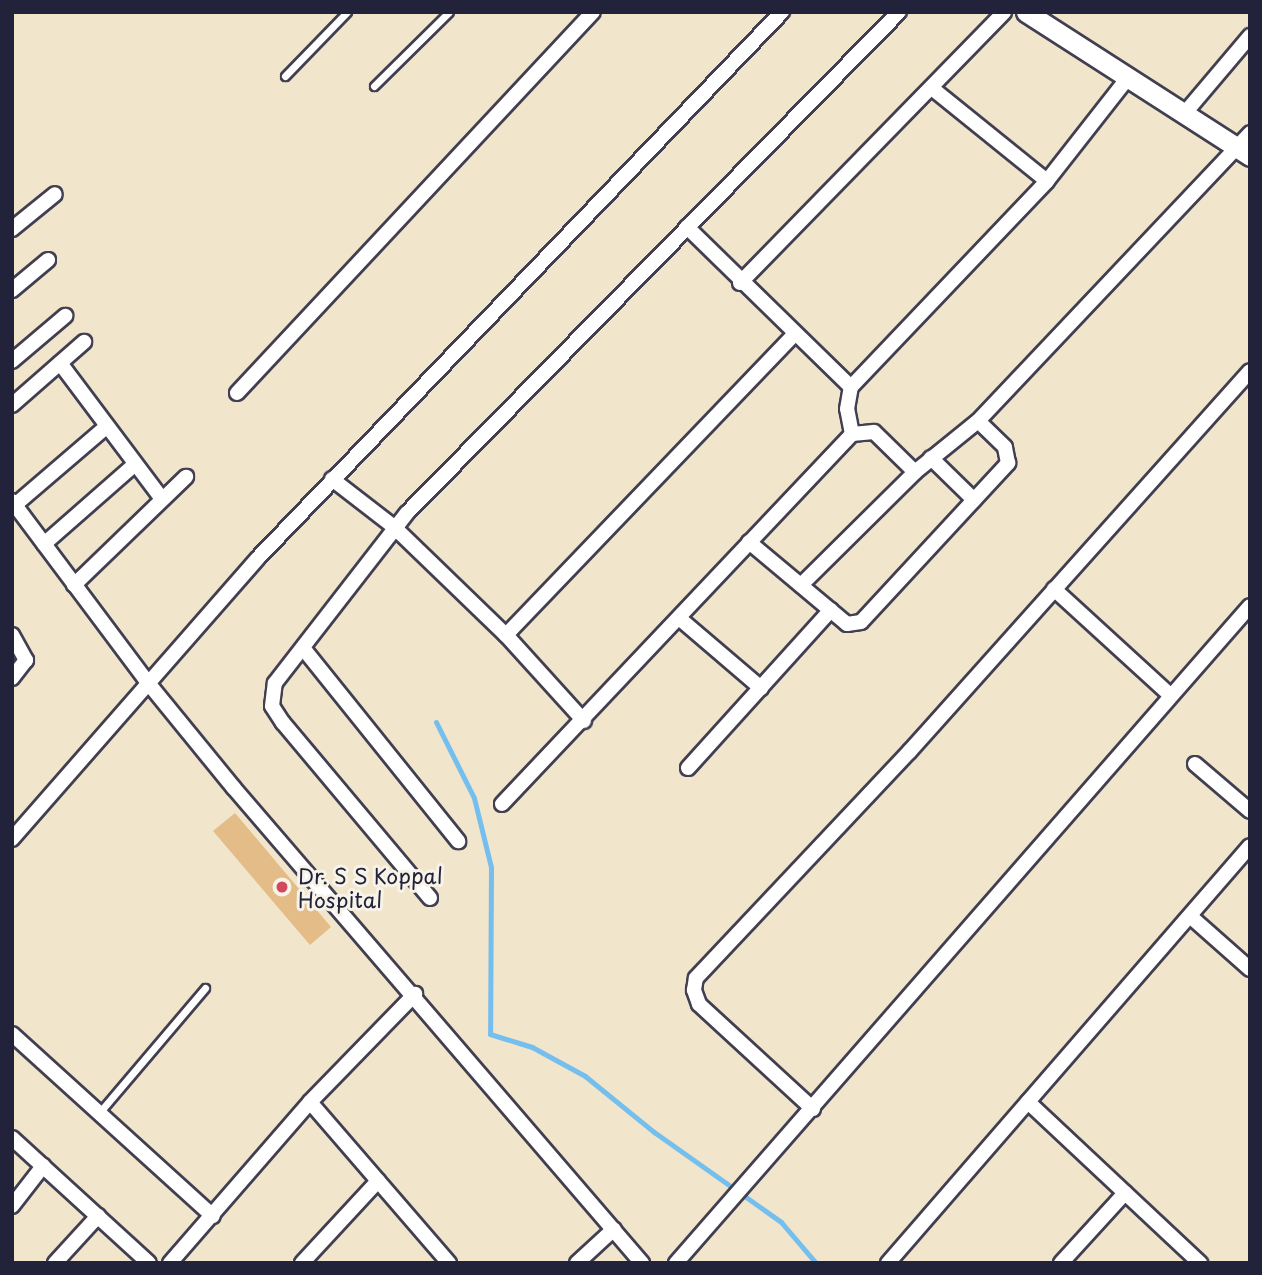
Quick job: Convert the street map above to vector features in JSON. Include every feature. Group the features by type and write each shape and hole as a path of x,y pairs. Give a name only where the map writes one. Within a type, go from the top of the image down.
{"street":[{"path":"237,393 593,12"},
{"path":"12,839 332,479 782,12"},
{"path":"430,898 272,706 275,683 394,527 899,12"},
{"path":"740,283 933,89 1004,12"},
{"path":"801,585 915,472 978,421 1245,145 1127,79 1026,12"},
{"path":"1185,113 1250,36"},
{"path":"852,434 847,409 851,387 1047,181 1127,79"},
{"path":"933,89 1047,181"},
{"path":"12,229 55,194"},
{"path":"687,228 740,283 851,387"},
{"path":"12,290 48,260"},
{"path":"12,361 65,316"},
{"path":"506,635 795,334"},
{"path":"12,405 84,342"},
{"path":"60,363 162,499"},
{"path":"813,1108 699,1004 694,990 696,978 909,752 1250,371"},
{"path":"750,542 847,624 861,622 1008,463 1008,454 978,421"},
{"path":"106,427 14,503 149,684 642,1263"},
{"path":"502,804 584,721 852,434 874,432 915,472"},
{"path":"931,458 974,500"},
{"path":"44,544 135,464"},
{"path":"74,585 186,477"},
{"path":"332,479 394,527 506,635 584,721"},
{"path":"1054,589 1170,695"},
{"path":"676,1263 1250,606"},
{"path":"688,768 831,610"},
{"path":"679,618 761,688"},
{"path":"12,635 26,660 12,678"},
{"path":"303,648 458,841"},
{"path":"1195,764 1250,811"},
{"path":"888,1263 1250,846"},
{"path":"1191,916 1250,969"},
{"path":"170,1263 310,1102 415,994"},
{"path":"12,1034 213,1216"},
{"path":"310,1102 449,1263"},
{"path":"1028,1102 1200,1263"},
{"path":"12,1138 149,1263"},
{"path":"12,1206 43,1166"},
{"path":"302,1263 378,1181"},
{"path":"1061,1263 1125,1193"},
{"path":"55,1263 98,1216"},
{"path":"577,1263 614,1229"}],"lane":[{"path":"285,76 347,12"},
{"path":"374,86 449,12"},
{"path":"99,1113 205,988"}],"building":[{"path":"235,813 331,927 310,945 213,831"}],"waterway":[{"path":"436,722 474,798 491,867 490,1034 532,1047 585,1076 654,1132 781,1222 816,1263"}],"place":[{"name":"Dr. S S Koppal Hospital","path":"282,887"}]}
